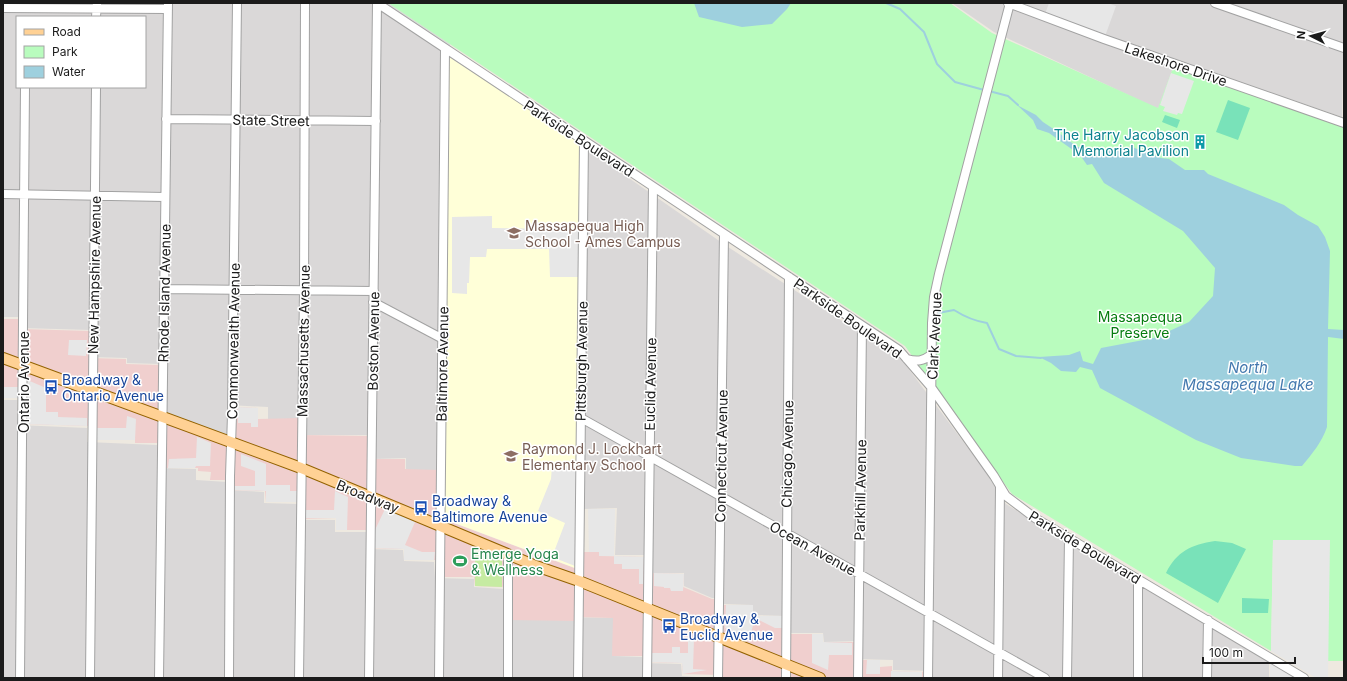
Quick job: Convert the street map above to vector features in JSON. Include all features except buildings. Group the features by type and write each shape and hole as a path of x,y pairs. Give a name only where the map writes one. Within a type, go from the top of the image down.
{"main road":[{"name":"Broadway","path":"3,358 301,468 508,555 579,580 820,678"}],"street":[{"name":"Commonwealth Avenue","path":"229,678 237,3"},
{"name":"Massachusetts Avenue","path":"299,678 304,290 305,3"},
{"name":"Parkside Boulevard","path":"377,3 445,50 899,350 931,387 1000,484 1006,496 1013,503 1035,518 1304,678"},
{"name":"Boston Avenue","path":"369,678 377,3"},
{"name":"Clark Avenue","path":"928,678 931,355 933,304 939,274 1009,3"},
{"name":"Lakeshore Drive","path":"1009,3 1104,39 1344,122"},
{"path":"1214,3 1344,48"},
{"path":"3,8 26,6 97,10 168,6"},
{"name":"Rhode Island Avenue","path":"159,678 168,6"},
{"name":"Baltimore Avenue","path":"439,678 445,50"},
{"name":"Ontario Avenue","path":"20,678 25,88"},
{"name":"New Hampshire Avenue","path":"90,678 96,88"},
{"name":"State Street","path":"166,119 376,121"},
{"name":"Pittsburgh Avenue","path":"578,678 584,141"},
{"name":"Euclid Avenue","path":"647,678 653,187"},
{"path":"3,194 165,197"},
{"name":"Connecticut Avenue","path":"718,678 724,234"},
{"name":"Chicago Avenue","path":"786,678 789,277"},
{"path":"164,288 374,291"},
{"path":"373,302 443,339"},
{"name":"Parkhill Avenue","path":"858,678 862,326"},
{"path":"907,359 921,361 931,355"},
{"name":"Ocean Avenue","path":"580,418 1045,678"},
{"path":"998,678 1000,484"},
{"path":"1067,678 1069,538"},
{"path":"508,555 508,678"},
{"path":"1138,579 1138,678"},
{"path":"1207,678 1208,620"}],"shaded area":[{"path":"3,3 388,3 450,44 439,470 406,471 406,458 373,459 374,435 298,435 268,423 268,407 229,405 229,436 159,411 160,364 127,363 127,358 91,357 91,330 22,328 22,317 3,317"},
{"path":"952,3 1344,3 1342,117 1176,60 1158,109 994,32"},
{"path":"1049,3 1107,3 1116,6 1104,39 1044,17"},
{"path":"449,57 582,142 575,568 444,519"},
{"path":"1171,73 1194,81 1182,114 1178,113 1177,115 1163,111 1165,107 1160,105"},
{"path":"587,149 728,247 902,360 983,468 1006,504 1073,546 1269,662 1269,678 931,678 931,671 893,670 893,660 856,659 856,641 824,642 823,633 787,633 787,616 753,615 753,605 724,604 724,598 712,598 684,586 684,573 647,573 647,555 615,555 617,508 583,509"},
{"path":"492,216 492,228 580,229 579,277 550,277 549,249 487,249 486,257 470,257 467,294 452,293 452,217"},
{"path":"3,319 21,319 22,329 90,331 90,358 126,359 126,364 160,365 160,411 229,436 229,407 238,407 258,408 258,419 300,418 300,435 371,436 369,459 405,459 405,469 439,470 443,519 577,569 578,552 600,552 600,556 647,557 646,573 684,574 683,587 712,599 722,599 722,605 753,605 753,616 786,616 785,634 823,634 823,642 855,642 855,660 880,660 880,667 892,666 892,671 922,672 926,670 926,678 721,678 720,675 683,674 682,663 645,662 645,656 612,656 613,618 577,617 577,621 506,620 506,587 475,586 474,577 437,577 436,560 404,560 404,549 368,548 368,530 336,530 336,518 298,519 299,502 266,502 265,491 229,490 230,480 210,480 211,472 198,471 198,468 159,468 159,443 135,443 135,440 90,440 90,426 25,424 20,398 3,398"},
{"path":"69,340 87,340 86,356 68,355"},
{"path":"3,372 4,387 18,387 18,398 3,398"},
{"path":"25,379 46,388 46,412 58,412 58,417 87,418 87,426 25,424"},
{"path":"3,400 17,400 18,425 87,428 87,442 157,445 157,468 196,469 196,480 227,482 227,490 264,492 264,503 297,504 297,520 335,520 335,532 366,532 366,549 403,550 404,561 434,562 435,578 474,579 474,587 503,589 503,617 614,618 613,656 642,657 643,663 681,664 682,676 712,678 3,678"},
{"path":"238,407 258,408 258,427 251,427 251,423 238,423"},
{"path":"127,416 136,419 135,440 97,440 97,428 126,428"},
{"path":"197,437 211,443 210,466 196,466 195,468 168,468 169,459 196,458"},
{"path":"241,454 266,464 266,485 290,485 290,491 297,491 297,502 266,502 266,491 235,490 235,486 255,486 255,471 241,466"},
{"path":"552,466 577,466 575,566 552,557 565,523 538,511 551,479"},
{"path":"335,491 348,497 347,530 336,530 336,518 305,518 305,510 334,510"},
{"path":"385,509 415,522 405,545 422,552 435,552 434,560 404,560 404,549 375,548 375,530"},
{"path":"588,509 615,509 614,556 599,556 599,552 589,552"},
{"path":"1273,540 1330,540 1328,678 1316,678 1271,651"},
{"path":"614,556 644,557 643,584 639,584 639,569 622,569 622,564 614,564"},
{"path":"654,573 684,574 683,591 671,591 670,588 654,586"},
{"path":"726,605 753,605 753,616 782,616 782,628 775,628 755,618 751,633 748,636 725,628"},
{"path":"812,634 823,634 823,642 852,643 852,655 829,655 828,670 812,663"},
{"path":"688,639 694,639 693,669 707,670 683,674 682,663 652,662 652,653 672,653 672,647 680,647 680,653 688,653"},
{"path":"867,660 880,660 880,674 866,674"},
{"path":"1270,661 1298,678 1270,678"},
{"path":"891,671 922,672 922,678 891,678"}],"green space":[{"name":"Massapequa Preserve","path":"388,3 950,3 992,33 1158,108 1174,65 1344,125 1344,661 1327,661 1273,540 1271,651 1012,494 905,346"},
{"path":"1228,100 1250,108 1238,140 1216,132"},
{"path":"1165,115 1180,120 1177,128 1162,122"},
{"path":"1215,541 1232,543 1246,549 1218,603 1166,573 1175,559 1186,550"},
{"path":"475,550 502,561 502,587 475,586"},
{"path":"1242,598 1269,599 1268,613 1242,613"}],"water":[{"path":"694,3 791,3 772,24 742,27 699,17"},
{"name":"North Massapequa Lake","path":"1017,105 1036,115 1043,122 1076,146 1094,154 1100,150 1132,147 1161,158 1169,159 1185,170 1204,170 1208,174 1284,205 1318,226 1325,237 1330,251 1328,329 1344,330 1344,339 1328,337 1327,427 1320,443 1302,466 1241,458 1196,440 1100,388 1092,370 1080,367 1076,372 1061,371 1051,363 1039,357 1069,355 1080,351 1083,361 1093,364 1101,348 1154,338 1189,322 1213,296 1215,268 1183,231 1104,183 1092,164 1087,165 1080,155 1049,133 1037,129 1033,120"}],"waterway":[{"path":"886,3 900,9 924,32 937,64 955,82 984,90"},
{"path":"989,91 1008,96 1018,105"},
{"path":"938,313 954,310 962,315 987,323 999,349 1016,356 1041,358"}],"place":[{"name":"The Harry Jacobson Memorial Pavilion","path":"1200,142"},
{"name":"Massapequa High School - Ames Campus","path":"514,233"},
{"name":"Broadway & Ontario Avenue","path":"51,387"},
{"name":"Raymond J. Lockhart Elementary School","path":"511,456"},
{"name":"Broadway & Baltimore Avenue","path":"421,508"},
{"name":"Emerge Yoga & Wellness","path":"460,561"},
{"name":"Broadway & Euclid Avenue","path":"669,626"}]}
